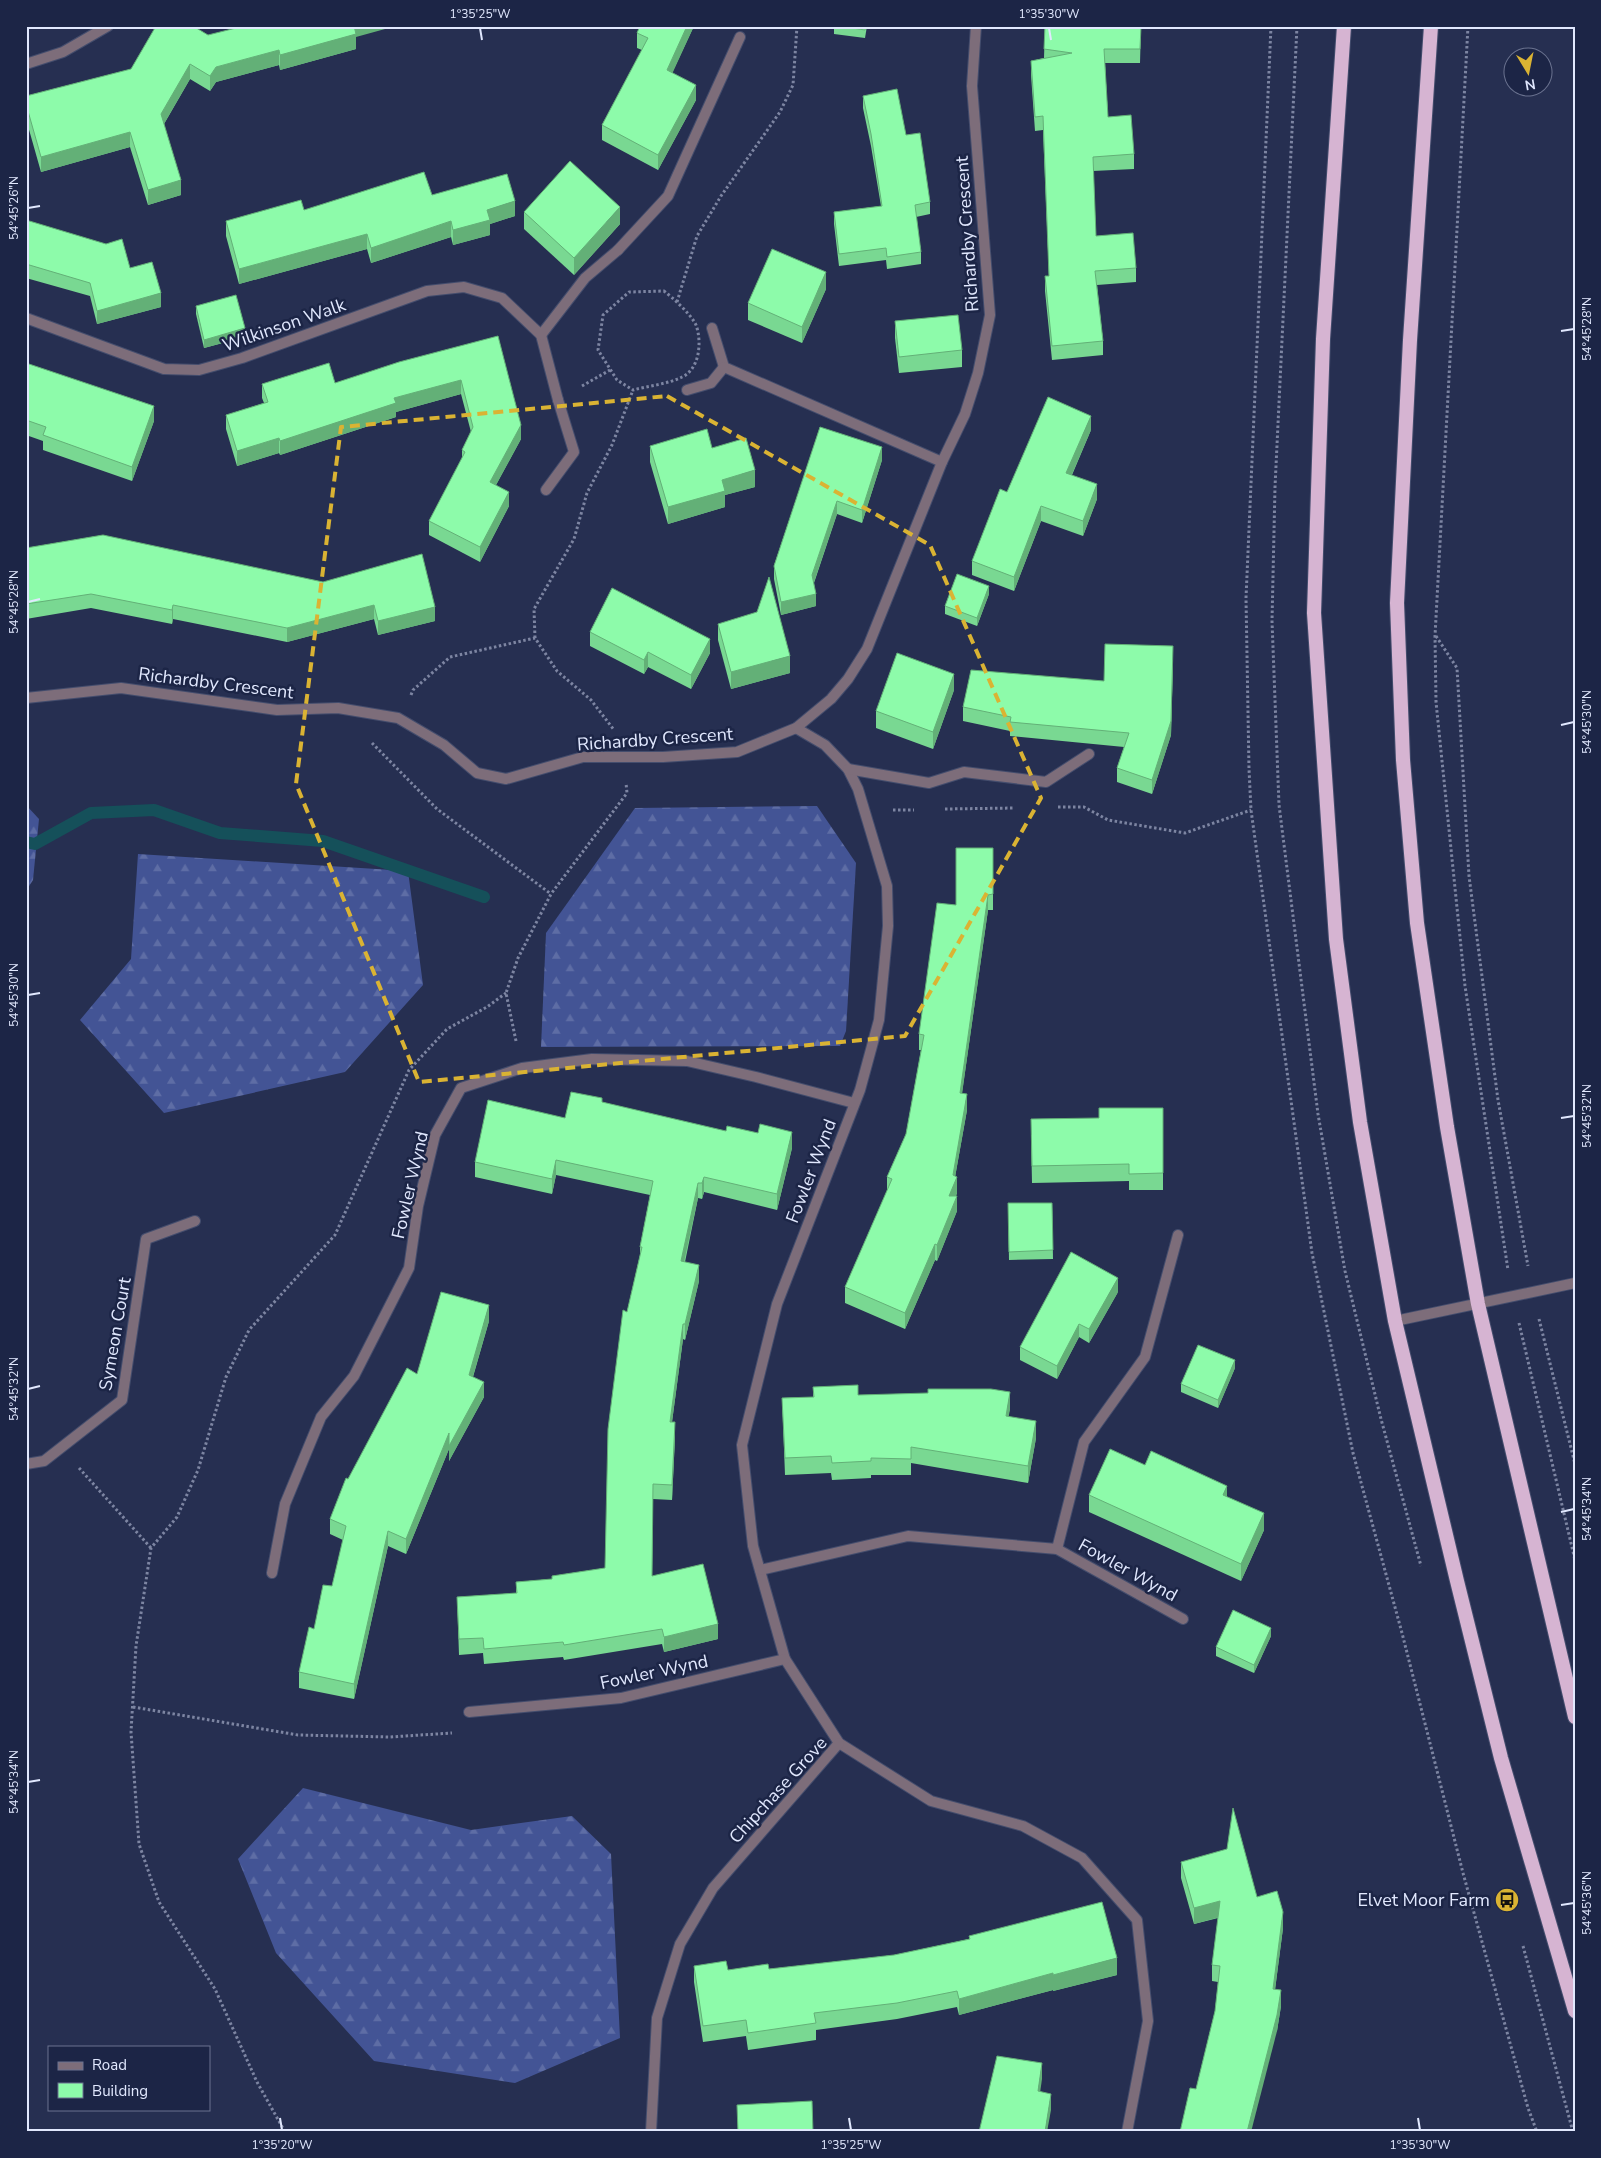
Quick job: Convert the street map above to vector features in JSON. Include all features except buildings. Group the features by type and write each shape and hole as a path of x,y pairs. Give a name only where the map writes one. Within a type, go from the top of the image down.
{"highway":[{"path":"1344,26 1323,339 1314,613 1336,939 1360,1122 1396,1321 1454,1572 1501,1758 1575,2011"},
{"path":"1431,26 1410,340 1397,602 1403,760 1417,923 1447,1127 1478,1304 1575,1716"}],"street":[{"path":"26,64 63,52 108,26"},
{"name":"Richardby Crescent","path":"26,698 121,688 277,710 338,708 398,718 444,745 477,773 506,779 583,757 663,757 736,752 796,728 831,699 848,680 867,649 942,462 965,414 978,373 990,315 972,86 976,26"},
{"path":"546,490 574,452 541,335 585,278 618,250 668,196 740,37"},
{"name":"Wilkinson Walk","path":"26,318 164,370 199,370 242,358 427,291 464,287 502,298 541,335"},
{"path":"712,328 724,367 942,462"},
{"path":"687,390 712,383 724,367"},
{"path":"796,728 825,745 848,770 929,783 964,772 1046,782 1089,754"},
{"name":"Fowler Wynd","path":"840,1743 785,1659 753,1546 742,1445 777,1304 854,1103 879,1020 888,926 887,886 865,809 848,770"},
{"name":"Fowler Wynd","path":"272,1573 285,1504 321,1417 354,1376 409,1268 418,1206 434,1135 461,1088 522,1068 592,1059 687,1061 854,1103"},
{"name":"Symeon Court","path":"26,1464 44,1461 122,1400 146,1240 195,1221"},
{"name":"Fowler Wynd","path":"1057,1549 1084,1442 1145,1356 1178,1235"},
{"path":"1396,1321 1575,1283"},
{"name":"Fowler Wynd","path":"760,1570 908,1536 1057,1549 1183,1619"},
{"name":"Fowler Wynd","path":"469,1712 621,1698 785,1659"},
{"name":"Chipchase Grove","path":"650,2132 657,2018 680,1944 713,1888 840,1743 931,1801 1023,1826 1082,1858 1137,1920 1148,2021 1127,2132"}],"path":[{"path":"677,302 698,236 721,196 780,112 793,85 797,26"},
{"path":"1468,26 1435,636 1436,702 1465,986 1512,1296 1575,1560"},
{"path":"664,290 677,302 695,324 699,346 694,367 683,377 632,390 617,380 598,350 603,315 629,292 664,290"},
{"path":"621,733 612,729 591,700 557,670 535,638 534,609 574,539 587,493 612,445 632,390"},
{"path":"1435,636 1457,668 1469,876 1498,1100 1532,1291 1575,1464"},
{"path":"398,718 413,690 450,657 535,638"},
{"path":"338,708 437,809 551,894"},
{"path":"522,1068 506,993 518,958 551,894 626,793 623,757"},
{"path":"1055,808 1084,807 1108,820 1185,833 1251,810"},
{"path":"942,809 1017,808"},
{"path":"865,809 917,810"},
{"path":"285,2132 257,2082 215,1989 159,1902 139,1844 132,1732 136,1646 150,1548 177,1517 198,1470 226,1377 249,1330 335,1234 409,1070 447,1028 487,1007 506,993"},
{"path":"61,1448 150,1548"}],"highlighted area":[{"path":"667,396 930,545 1041,798 905,1036 419,1082 296,784 341,427"}],"green space":[{"path":"26,805 39,819 33,880 26,891"},
{"path":"817,806 856,863 846,1031 840,1046 541,1047 546,933 635,808"},
{"path":"138,854 408,871 423,985 345,1072 164,1113 80,1020 131,959"},
{"path":"303,1788 471,1830 572,1816 611,1854 620,2038 515,2083 374,2061 276,1953 238,1859"}],"waterway":[{"path":"26,842 35,844 91,813 154,810 220,833 323,841 484,897"}],"place":[{"name":"Elvet Moor Farm","path":"1507,1900"}]}
